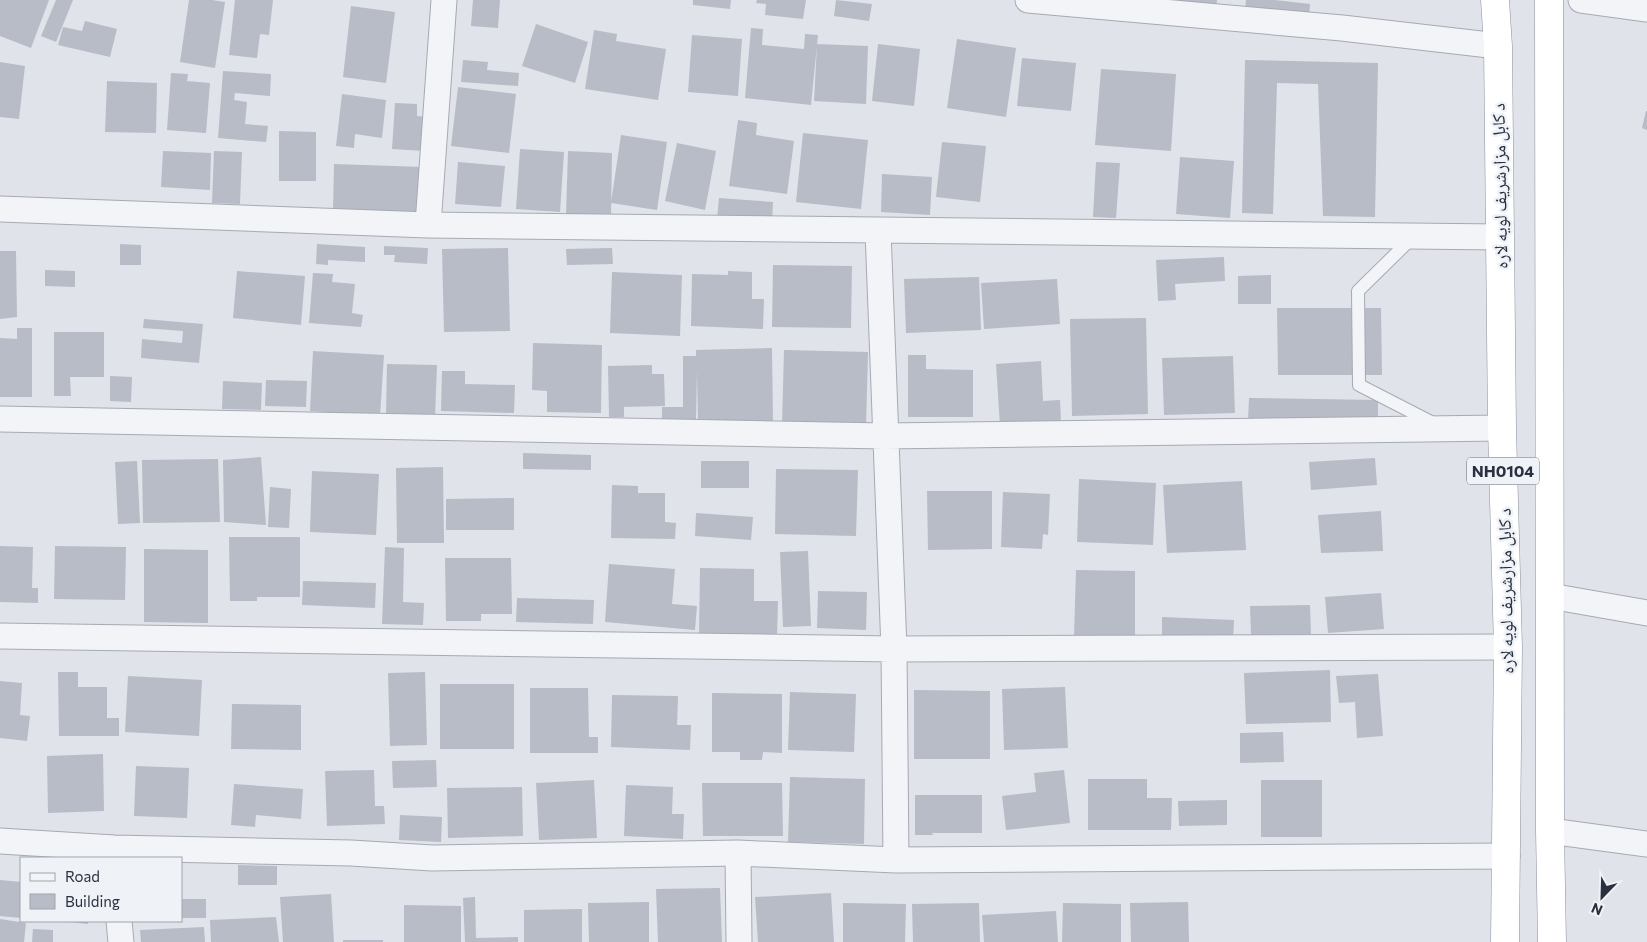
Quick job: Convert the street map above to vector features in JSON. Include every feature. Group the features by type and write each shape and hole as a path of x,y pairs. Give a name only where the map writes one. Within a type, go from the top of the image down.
{"highway":[{"name":"د کابل مزارشریف لویه لاره","path":"1495,0 1498,46 1502,428 1508,647 1505,942"},
{"name":"NH0104","path":"1549,0 1550,832 1552,942"}],"street":[{"path":"428,225 444,0"},
{"path":"1028,0 1342,28 1498,46"},
{"path":"1581,0 1647,9"},
{"path":"0,209 428,225 1500,237"},
{"path":"878,230 894,649 896,860"},
{"path":"0,419 886,436 1502,428"},
{"path":"1550,596 1647,613"},
{"path":"0,636 894,649 1508,647"},
{"path":"1550,832 1647,844"},
{"path":"0,841 114,853 351,852 432,858 738,853 896,860 1507,856"},
{"path":"738,853 739,942"},
{"path":"119,922 120,942"}],"lane":[{"path":"1414,236 1358,291 1359,385 1445,429"}],"building":[{"path":"0,0 49,0 31,48 0,36"},
{"path":"56,0 73,0 56,42 41,36"},
{"path":"189,0 225,2 215,68 180,62"},
{"path":"235,0 273,0 269,35 260,34 257,58 229,55"},
{"path":"473,0 500,0 498,28 471,26"},
{"path":"693,0 731,0 730,9 693,5"},
{"path":"757,0 806,0 803,19 765,15 766,4 756,3"},
{"path":"836,0 872,4 869,21 834,16"},
{"path":"1159,0 1217,0 1216,10"},
{"path":"1246,0 1275,0 1310,4 1309,16 1245,9"},
{"path":"351,6 395,12 386,83 343,77"},
{"path":"85,21 117,29 110,57 58,45 63,27 82,31"},
{"path":"536,24 588,42 575,83 522,66"},
{"path":"751,28 763,29 762,45 804,49 805,34 818,35 811,105 745,98"},
{"path":"594,30 617,34 616,41 666,49 658,100 585,89"},
{"path":"692,35 742,39 738,96 688,92"},
{"path":"957,39 1016,48 1006,117 947,108"},
{"path":"817,44 868,46 866,104 814,101"},
{"path":"878,44 920,49 914,106 872,101"},
{"path":"1022,58 1076,63 1071,111 1017,106"},
{"path":"463,60 488,62 487,70 519,73 518,86 461,82"},
{"path":"1245,60 1378,63 1375,217 1323,216 1318,84 1277,83 1273,214 1242,213"},
{"path":"0,62 25,66 19,119 0,117"},
{"path":"1101,69 1176,74 1171,151 1095,145"},
{"path":"223,71 271,74 270,96 235,93 234,100 247,102 245,124 268,126 266,142 218,138"},
{"path":"171,73 188,74 187,81 210,83 206,133 167,130"},
{"path":"107,81 157,83 156,133 105,132"},
{"path":"458,87 516,94 509,153 451,146"},
{"path":"342,94 386,100 382,138 355,134 354,148 336,146"},
{"path":"395,103 417,104 417,116 426,117 424,151 392,149"},
{"path":"1647,111 1647,130 1642,128"},
{"path":"738,120 757,123 756,135 794,141 787,194 729,186"},
{"path":"279,131 316,132 316,181 279,181"},
{"path":"803,133 868,140 861,209 796,202"},
{"path":"621,135 667,142 657,210 611,203"},
{"path":"942,142 986,146 980,202 936,197"},
{"path":"677,143 716,151 705,210 665,201"},
{"path":"520,149 564,152 560,212 516,209"},
{"path":"163,151 211,153 210,190 161,187"},
{"path":"214,151 242,152 240,204 212,203"},
{"path":"568,151 612,153 611,216 566,215"},
{"path":"1180,157 1234,161 1230,218 1176,214"},
{"path":"458,162 505,166 501,207 455,204"},
{"path":"1096,162 1120,163 1116,218 1093,217"},
{"path":"334,164 423,167 422,215 333,212"},
{"path":"882,174 932,177 930,215 881,212"},
{"path":"719,198 773,202 772,223 717,219"},
{"path":"120,244 141,245 141,265 120,265"},
{"path":"317,244 365,247 365,262 328,260 328,265 316,264"},
{"path":"384,246 428,248 427,264 394,262 395,255 384,255"},
{"path":"508,248 510,331 444,332 442,249"},
{"path":"612,248 613,264 567,265 566,249"},
{"path":"0,251 16,251 17,317 0,319"},
{"path":"1224,257 1225,281 1175,284 1176,300 1158,301 1156,260"},
{"path":"773,265 852,266 851,328 772,327"},
{"path":"45,270 75,271 75,287 45,286"},
{"path":"237,271 305,276 301,325 233,318"},
{"path":"728,271 752,272 752,299 764,299 763,329 691,326 692,274 728,275"},
{"path":"612,272 682,275 680,336 610,333"},
{"path":"313,273 333,274 332,282 355,284 352,313 363,315 361,327 309,323"},
{"path":"1271,275 1271,304 1238,304 1238,276"},
{"path":"979,277 981,330 906,333 904,279"},
{"path":"1057,279 1060,324 984,329 981,283"},
{"path":"1277,308 1381,308 1382,375 1278,375"},
{"path":"1146,318 1148,414 1072,416 1070,319"},
{"path":"144,319 203,324 199,363 141,358 142,339 182,343 183,331 143,328"},
{"path":"17,328 32,328 32,397 0,397 0,338 17,339"},
{"path":"54,332 104,332 104,377 70,377 71,396 54,396"},
{"path":"533,343 602,345 601,413 547,412 547,391 532,390"},
{"path":"772,348 773,422 698,423 697,371 696,420 662,420 662,407 683,407 683,356 696,356 696,350"},
{"path":"784,350 868,352 866,427 782,424"},
{"path":"313,351 384,355 380,416 310,411"},
{"path":"908,355 926,355 926,369 973,370 973,417 908,417"},
{"path":"1233,356 1235,413 1164,415 1162,358"},
{"path":"1041,361 1043,401 1060,400 1061,422 1000,426 996,364"},
{"path":"387,364 437,365 435,418 386,416"},
{"path":"652,365 652,374 664,374 665,406 624,407 624,417 609,417 608,366"},
{"path":"442,371 465,371 465,384 515,385 514,413 441,411"},
{"path":"110,376 132,377 131,402 110,401"},
{"path":"266,380 307,381 306,407 265,406"},
{"path":"223,381 262,383 261,410 222,409"},
{"path":"1249,398 1378,400 1378,423 1248,421"},
{"path":"523,453 591,455 591,470 523,469"},
{"path":"261,457 266,525 224,522 223,460"},
{"path":"1375,458 1377,485 1311,490 1309,462"},
{"path":"218,459 220,522 143,523 142,460"},
{"path":"137,461 140,523 118,524 115,462"},
{"path":"701,461 749,461 749,488 701,488"},
{"path":"443,467 444,543 397,543 396,468"},
{"path":"776,469 858,470 856,536 775,534"},
{"path":"312,471 379,474 376,535 310,532"},
{"path":"1079,479 1156,483 1153,545 1077,542"},
{"path":"1242,481 1246,550 1167,553 1163,485"},
{"path":"612,485 638,486 638,493 665,493 665,522 676,523 675,539 611,538"},
{"path":"270,487 291,489 289,528 268,527"},
{"path":"927,491 992,491 992,549 928,550"},
{"path":"1003,492 1050,494 1048,535 1043,534 1042,549 1001,547"},
{"path":"514,498 514,530 446,530 446,499"},
{"path":"1381,511 1383,551 1321,553 1318,515"},
{"path":"696,513 753,517 751,540 695,536"},
{"path":"229,537 300,537 300,597 257,597 257,601 230,601"},
{"path":"0,546 33,547 32,588 38,588 38,603 0,602"},
{"path":"55,546 126,547 125,600 54,599"},
{"path":"385,547 404,548 403,602 424,603 423,625 382,624"},
{"path":"144,549 208,550 208,623 144,622"},
{"path":"808,551 811,626 783,627 780,552"},
{"path":"445,558 511,558 512,614 481,614 481,621 446,621"},
{"path":"609,564 675,569 672,604 697,606 695,630 605,622"},
{"path":"700,568 754,569 754,601 778,601 777,638 699,636"},
{"path":"1076,570 1135,571 1135,637 1074,636"},
{"path":"303,581 376,583 375,608 302,605"},
{"path":"818,591 867,592 866,630 817,628"},
{"path":"1381,593 1384,629 1328,633 1325,597"},
{"path":"517,598 594,600 593,624 516,622"},
{"path":"1310,605 1311,634 1251,635 1250,606"},
{"path":"1162,617 1234,620 1233,642 1162,639"},
{"path":"1330,670 1331,722 1246,724 1244,673"},
{"path":"58,672 78,672 78,687 107,687 107,718 119,718 119,736 59,736"},
{"path":"425,672 427,745 390,746 388,673"},
{"path":"1378,674 1383,736 1357,738 1355,702 1339,703 1336,676"},
{"path":"128,676 202,680 199,736 125,732"},
{"path":"0,681 22,683 20,715 30,716 27,741 0,738"},
{"path":"440,684 514,684 514,749 440,749"},
{"path":"1065,687 1068,748 1004,750 1002,689"},
{"path":"530,688 588,688 589,737 598,737 598,753 530,753"},
{"path":"914,690 990,691 990,759 914,759"},
{"path":"790,692 856,694 854,752 788,750"},
{"path":"712,693 782,694 782,753 763,752 762,760 740,760 740,752 712,752"},
{"path":"612,695 678,696 677,725 691,725 690,750 611,747"},
{"path":"232,704 301,705 301,750 231,749"},
{"path":"1283,732 1284,762 1240,763 1240,733"},
{"path":"103,754 104,811 48,813 47,756"},
{"path":"436,760 437,787 393,788 392,761"},
{"path":"136,766 189,768 187,818 134,816"},
{"path":"374,770 375,806 384,806 385,824 327,826 325,771"},
{"path":"1064,770 1070,823 1006,830 1002,796 1036,792 1034,773"},
{"path":"790,777 865,779 864,844 788,842"},
{"path":"1088,779 1147,779 1147,798 1172,798 1171,830 1088,830"},
{"path":"594,780 597,838 539,840 536,783"},
{"path":"1261,780 1322,780 1322,837 1261,837"},
{"path":"702,783 782,783 783,836 703,836"},
{"path":"234,784 303,789 301,819 256,815 255,827 231,825"},
{"path":"626,785 673,787 672,814 684,814 683,839 624,836"},
{"path":"522,787 523,836 448,838 447,788"},
{"path":"915,795 982,795 982,833 915,835"},
{"path":"1227,800 1227,825 1179,826 1178,801"},
{"path":"400,815 442,817 441,842 399,840"},
{"path":"238,865 277,866 277,885 238,885"},
{"path":"0,880 20,882 20,918 0,916"},
{"path":"720,888 722,942 658,942 656,889"},
{"path":"831,893 834,942 758,942 755,897"},
{"path":"331,894 334,942 283,942 280,897"},
{"path":"475,897 476,938 518,937 518,942 465,942 463,898"},
{"path":"182,899 206,899 206,918 182,918"},
{"path":"649,902 649,942 589,942 588,903"},
{"path":"1188,902 1189,942 1131,942 1130,903"},
{"path":"843,903 906,904 905,942 843,942"},
{"path":"979,903 980,942 913,942 912,904"},
{"path":"1063,903 1121,904 1121,942 1062,942"},
{"path":"404,905 461,906 461,942 404,942"},
{"path":"582,909 582,942 524,942 524,910"},
{"path":"1056,911 1058,942 984,942 982,915"},
{"path":"276,917 279,942 211,942 210,920"},
{"path":"0,919 26,923 24,942 0,942"},
{"path":"70,922 88,922 88,924"},
{"path":"204,927 205,942 141,942 140,930"},
{"path":"33,929 53,930 53,942 32,942"},
{"path":"343,940 383,940 383,942 343,942"}]}
